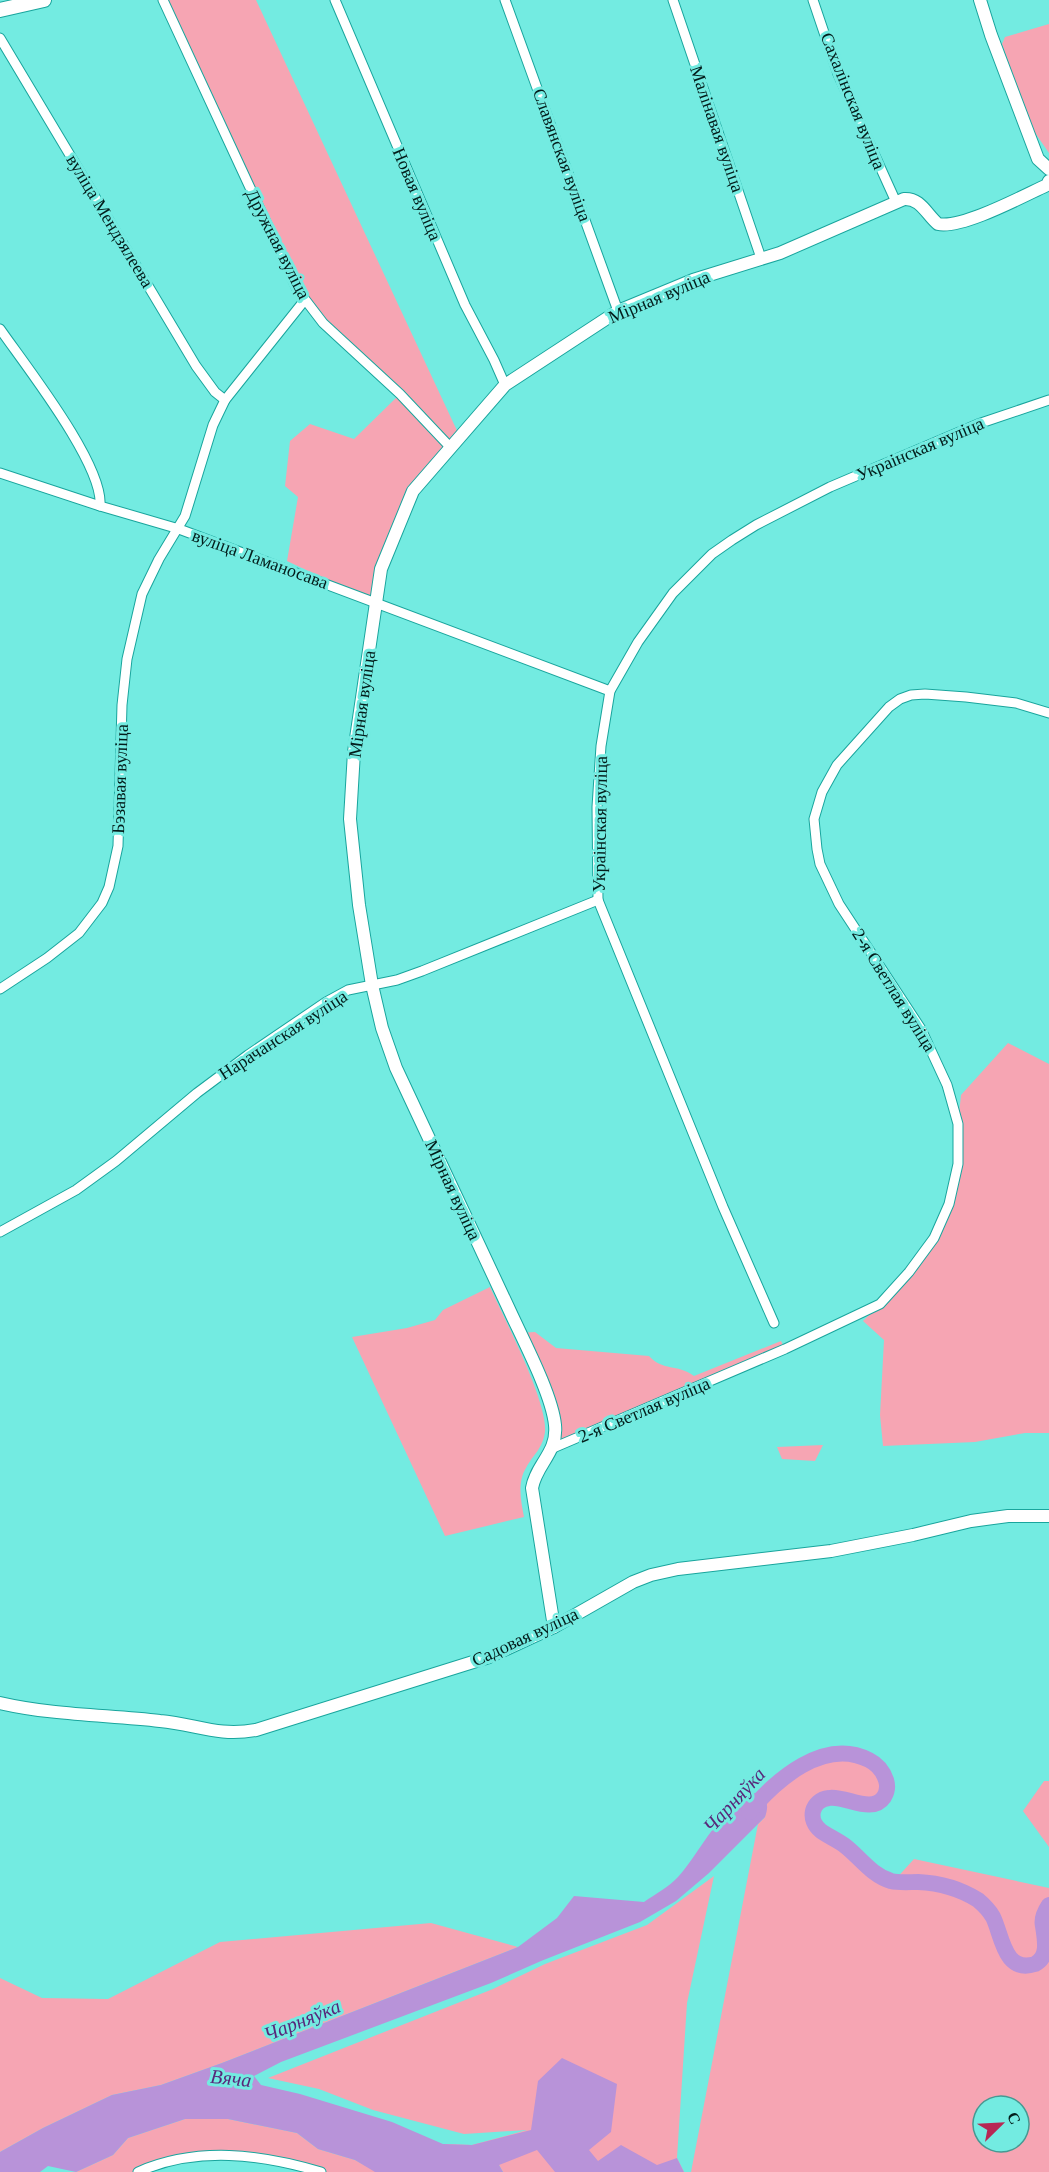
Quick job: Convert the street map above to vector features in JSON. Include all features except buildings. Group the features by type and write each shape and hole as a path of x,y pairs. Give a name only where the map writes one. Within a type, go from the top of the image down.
{"main road":[{"path":"0,10 44,0"}],"street":[{"name":"Дружная вуліца","path":"163,0 289,275 304,301 323,323 400,394 451,448"},
{"name":"Новая вуліца","path":"335,0 465,305 505,386"},
{"name":"Славянская вуліца","path":"505,0 618,311"},
{"name":"Малінавая вуліца","path":"673,0 762,258"},
{"name":"Сахалінская вуліца","path":"813,0 838,74 896,202"},
{"path":"980,0 1038,159 1049,169"},
{"name":"вуліца Мендзялеева","path":"0,38 196,366 215,392 225,400"},
{"path":"896,202 911,198 919,202 938,224 946,226 1048,185"},
{"name":"Мірная вуліца","path":"553,1448 555,1426 544,1390 396,1068 382,1028 372,985 359,905 350,819 354,753 381,569 413,491 505,386 618,311 693,280 826,234 896,202"},
{"name":"Бэзавая вуліца","path":"0,989 47,958 79,933 102,903 109,887 118,846 122,705 131,635 142,594 150,576 179,530 191,502 213,425 225,400 304,301"},
{"path":"0,329 81,449 96,477 101,498 100,506"},
{"name":"Украінская вуліца","path":"774,1323 723,1206 598,900 597,807 601,746 610,691 638,642 673,593 699,565 732,540 772,516 830,487 978,424 1049,400"},
{"name":"вуліца Ламаносава","path":"0,473 179,530 610,691"},
{"name":"2-я Светлая вуліца","path":"553,1448 785,1349 880,1304 909,1272 934,1238 949,1204 958,1164 958,1124 947,1085 921,1029 839,904 820,864 814,819 822,792 837,765 889,707 900,699 925,694 966,697 1016,703 1049,712"},
{"name":"Нарачанская вуліца","path":"0,1232 76,1190 116,1161 214,1080 326,1002 348,990 398,980 414,974 598,900"},
{"path":"553,1448 533,1479 532,1488 554,1628"},
{"name":"Садовая вуліца","path":"0,1703 59,1712 164,1721 205,1730 241,1733 489,1657 554,1628 633,1582 651,1575 678,1569 831,1551 971,1521 1008,1516 1049,1516"},
{"path":"138,2172 178,2159 227,2154 293,2164 321,2172"}],"shaded area":[{"path":"163,0 256,0 460,437 413,491 376,603 287,561 298,497 285,486 290,441 310,424 354,439 400,394 304,301"},
{"path":"1049,24 1049,153 1031,127 1002,44 1005,37"},
{"path":"1008,1043 1049,1064 1049,1433 1025,1433 975,1442 883,1446 880,1415 884,1340 863,1321 880,1304 934,1238 958,1164 961,1095"},
{"path":"490,1287 533,1381 544,1418 545,1432 542,1443 521,1479 524,1517 445,1536 352,1337 407,1328 435,1320 443,1310"},
{"path":"535,1332 556,1348 649,1356 660,1364 694,1376 781,1341 785,1349 553,1447 555,1435 519,1333"},
{"path":"823,1445 815,1461 782,1459 777,1447"},
{"path":"843,1754 858,1757 874,1763 884,1774 887,1790 881,1802 874,1805 826,1797 818,1800 812,1812 819,1828 879,1875 893,1882 914,1859 1049,1888 1049,2172 691,2172 758,1824 765,1817 767,1802 763,1796 800,1769 820,1760"},
{"path":"1044,1781 1049,1781 1049,1847 1023,1811"},
{"path":"714,1876 687,2003 677,2158 684,2172 503,2172 499,2165 443,2144 472,2145 527,2130 464,2134 373,2110 319,2089 268,2078 493,1989 545,1964 647,1925"},
{"path":"431,1923 518,1947 222,2063 161,2085 112,2095 43,2128 0,2152 0,1978 42,1998 108,1999 220,1942"},
{"path":"185,2119 228,2119 297,2133 318,2149 355,2160 377,2172 321,2172 227,2154 138,2172 76,2172 113,2155 128,2138"}],"water":[{"name":"Вяча","path":"756,1793 763,1797 766,1803 765,1817 709,1873 676,1901 640,1922 491,1983 281,2062 254,2076 261,2085 300,2094 392,2122 443,2144 472,2145 531,2130 538,2081 562,2058 617,2084 611,2132 589,2150 598,2161 621,2145 657,2165 677,2158 684,2172 555,2172 537,2150 499,2165 503,2172 375,2172 355,2160 318,2149 297,2133 228,2119 185,2119 128,2138 113,2155 76,2172 48,2166 40,2172 0,2172 0,2152 43,2128 112,2095 161,2085 222,2063 518,1947 557,1918 574,1896 644,1902 678,1877 734,1804"}],"waterway":[{"name":"Чарняўка","path":"749,1812 773,1787 802,1765 835,1754 852,1754 869,1760 881,1771 887,1784 884,1797 873,1804 835,1798 818,1802 813,1816 821,1831 844,1845 884,1878 891,1881 942,1885 964,1892 978,1900 993,1917 1010,1958 1025,1966 1035,1964 1044,1953 1043,1920 1049,1905"}]}
